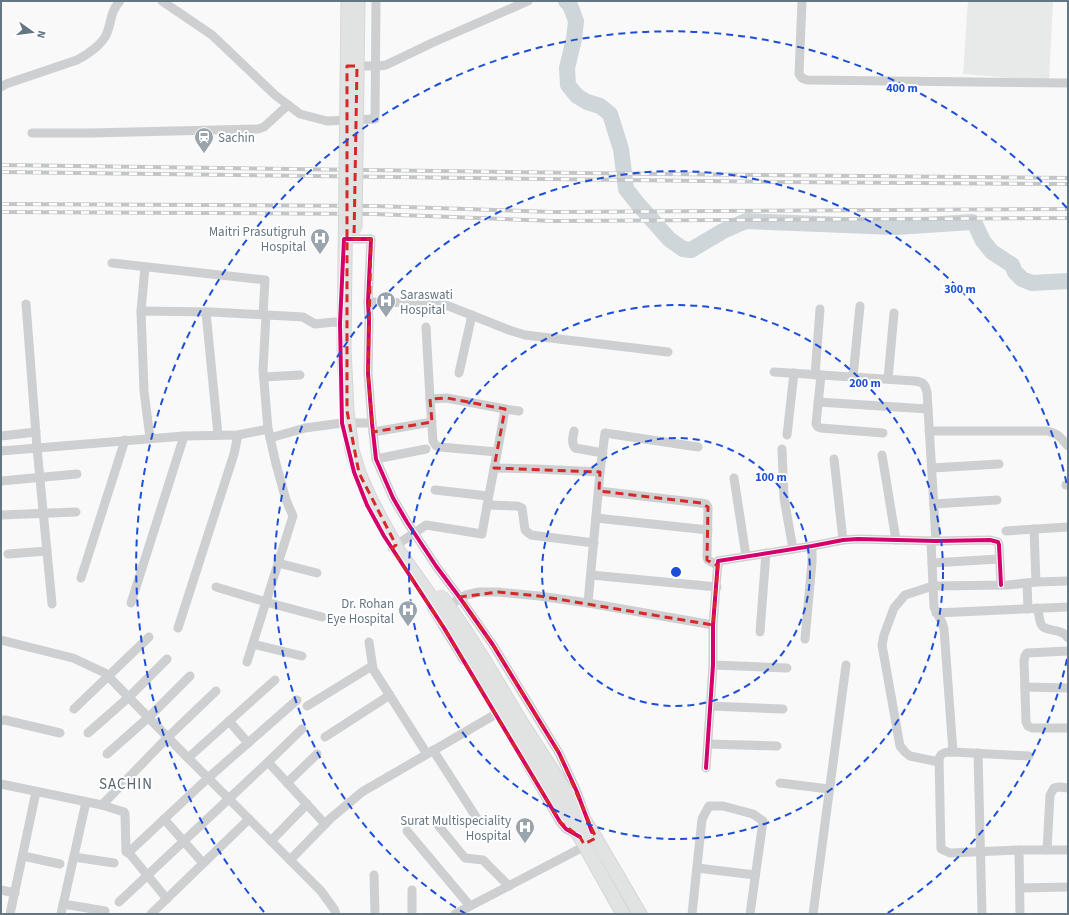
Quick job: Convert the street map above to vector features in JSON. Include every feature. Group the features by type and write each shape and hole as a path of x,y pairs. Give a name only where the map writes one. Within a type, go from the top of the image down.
{"main road":[{"path":"348,1 344,349 347,411 352,450 359,473 370,498 398,550 448,621 560,793 594,835 640,914"},
{"path":"358,1 353,368 357,433 364,463 382,508 394,530 413,558 460,621 479,650 514,721"},
{"path":"560,793 583,842 623,914"},
{"path":"583,842 594,835"}],"street":[{"path":"1,87 77,60 90,52 107,35 114,8 120,1"},
{"path":"162,1 212,35 275,95 300,114 327,121 374,119 376,1"},
{"path":"342,1 344,66 343,120"},
{"path":"344,66 386,65 434,42 528,1"},
{"path":"802,1 799,74 806,80 1068,83"},
{"path":"32,133 91,134 258,129 264,127 288,105"},
{"path":"455,914 509,886 583,842 566,829 560,822 436,615 384,536 367,505 354,472 342,423 340,323 344,239 371,239 368,302 368,374 376,459 393,498 414,534 493,645 559,753 577,792 594,835"},
{"path":"112,263 265,280 264,377 269,434 286,500 293,516 247,662"},
{"path":"145,267 141,311 144,391 150,438"},
{"path":"368,302 439,304 453,307 525,335 668,352"},
{"path":"26,304 52,604"},
{"path":"853,377 860,306"},
{"path":"820,309 818,402 816,424 821,428 883,433"},
{"path":"141,311 206,312 303,317 315,324 334,322 340,323"},
{"path":"206,312 218,435"},
{"path":"888,379 894,313"},
{"path":"459,373 472,315"},
{"path":"426,327 433,441 436,446 440,447 497,452"},
{"path":"774,372 888,379 921,382 925,385 927,392 934,504 934,541 932,563 934,607 936,613 942,621 944,629 953,752"},
{"path":"787,435 794,373"},
{"path":"264,377 300,375"},
{"path":"430,399 447,398 519,411"},
{"path":"818,402 928,409"},
{"path":"392,548 426,525 482,534 487,500 505,409"},
{"path":"1,451 150,438 269,434 342,423 372,422"},
{"path":"373,432 432,422"},
{"path":"574,430 572,442 575,448 603,453"},
{"path":"929,431 1047,431 1061,436 1068,446"},
{"path":"1,436 36,432"},
{"path":"588,603 605,433 698,447"},
{"path":"178,628 234,454 238,435"},
{"path":"131,603 184,436"},
{"path":"81,578 125,440"},
{"path":"376,459 426,449"},
{"path":"782,449 784,498 793,549"},
{"path":"882,455 896,540"},
{"path":"834,460 843,540"},
{"path":"932,468 999,464"},
{"path":"494,468 600,472"},
{"path":"1,481 77,474"},
{"path":"734,478 746,556"},
{"path":"435,490 520,507 522,508 525,530 531,535 594,543"},
{"path":"599,491 706,504 708,507 707,557 708,560 718,566"},
{"path":"934,504 997,500"},
{"path":"1,514 76,512"},
{"path":"596,518 708,530"},
{"path":"1006,531 1068,527"},
{"path":"1028,608 1032,583 1034,529"},
{"path":"706,768 713,665 713,625 718,561 843,540 995,541 998,542 999,545 1001,585"},
{"path":"805,639 812,562 812,546"},
{"path":"8,554 47,551"},
{"path":"760,632 766,553"},
{"path":"932,563 1000,559"},
{"path":"278,563 317,573"},
{"path":"591,575 717,587"},
{"path":"939,762 910,756 900,746 882,645 894,608 905,595 933,586 1001,585 1068,580"},
{"path":"216,587 322,617"},
{"path":"436,615 460,598 478,592 498,592 588,603 713,625"},
{"path":"936,613 1068,607"},
{"path":"1038,608 1041,626 1045,629 1061,632 1068,638"},
{"path":"74,708 149,637"},
{"path":"1,640 73,658 109,676 188,758 321,891 336,914"},
{"path":"369,642 372,666 390,695 478,820"},
{"path":"253,644 302,656"},
{"path":"1068,651 1027,653 1024,661 1026,722 1028,726 1032,728 1068,728"},
{"path":"88,733 129,697 167,659"},
{"path":"713,665 787,668"},
{"path":"813,914 846,665"},
{"path":"307,706 372,666"},
{"path":"107,754 149,717 190,676"},
{"path":"188,758 274,680"},
{"path":"1025,687 1068,688"},
{"path":"102,805 168,737 216,691"},
{"path":"325,737 390,695"},
{"path":"129,853 208,778 297,700"},
{"path":"710,706 784,708"},
{"path":"290,860 325,824 362,792 496,714"},
{"path":"1,721 5,720 60,733"},
{"path":"229,721 248,743"},
{"path":"119,902 302,729"},
{"path":"708,744 777,746"},
{"path":"1029,756 953,752 944,752 940,755 941,849 950,853 1019,850 1068,850"},
{"path":"978,753 982,914"},
{"path":"287,783 317,754"},
{"path":"268,762 325,824"},
{"path":"780,783 829,789"},
{"path":"1,784 102,805 124,812 126,814 126,853 129,853 167,899"},
{"path":"1047,850 1050,794 1054,788 1068,788"},
{"path":"10,914 36,792"},
{"path":"61,914 86,802"},
{"path":"271,841 306,804"},
{"path":"692,914 702,819 708,806 723,806 753,814 763,821 750,914"},
{"path":"164,819 203,863"},
{"path":"150,914 249,819"},
{"path":"437,824 465,858 483,860 509,886"},
{"path":"407,831 470,906"},
{"path":"1019,850 1020,914"},
{"path":"23,856 60,864"},
{"path":"74,857 114,863"},
{"path":"697,868 755,875"},
{"path":"374,875 375,914"},
{"path":"1020,888 1068,887"},
{"path":"1,890 15,893"},
{"path":"412,890 412,914"},
{"path":"63,904 105,911"}],"highlighted area":[{"path":"347,66 357,66 354,239 371,239 368,373 373,432 432,422 430,399 447,398 505,409 494,468 600,472 599,491 701,503 708,507 707,560 718,566 713,625 539,596 498,592 460,597 493,645 559,753 596,838 584,844 580,837 560,822 444,628 392,548 396,545 359,473 347,411"}],"shaded area":[{"path":"968,1 1053,1 1049,81 963,74"}],"waterway":[{"path":"566,1 570,5 576,21 574,39 567,68 568,85 577,96 587,102 600,106 610,114 621,149 626,189 669,239 683,249 691,250 723,231 746,221 896,227 972,222 976,226 983,241 992,252 1012,265 1015,272 1022,279 1032,283 1068,281"}],"railway":[{"path":"1,165 1068,178"},
{"path":"1,172 779,182 1068,184"},
{"path":"1,204 375,206 553,212 1068,209"},
{"path":"1,212 374,214 553,221 1068,218"}],"cycle path":[{"path":"580,837 566,829 560,822 444,628 384,536 367,505 354,472 342,423 340,323 344,239 371,239 368,302 368,373 376,459 393,498 407,522 436,566 493,645 559,753 577,792 592,832"},
{"path":"706,768 713,665 713,625 718,561 843,540 990,540 998,542 999,545 1001,585"}],"place":[{"name":"Sachin","path":"204,154"},
{"name":"Maitri Prasutigruh Hospital","path":"320,255"},
{"name":"Saraswati Hospital","path":"386,318"},
{"name":"Dr. Rohan Eye Hospital","path":"408,627"},
{"name":"Surat Multispeciality Hospital","path":"525,844"}],"district":[{"name":"SACHIN","path":"126,784"}]}
